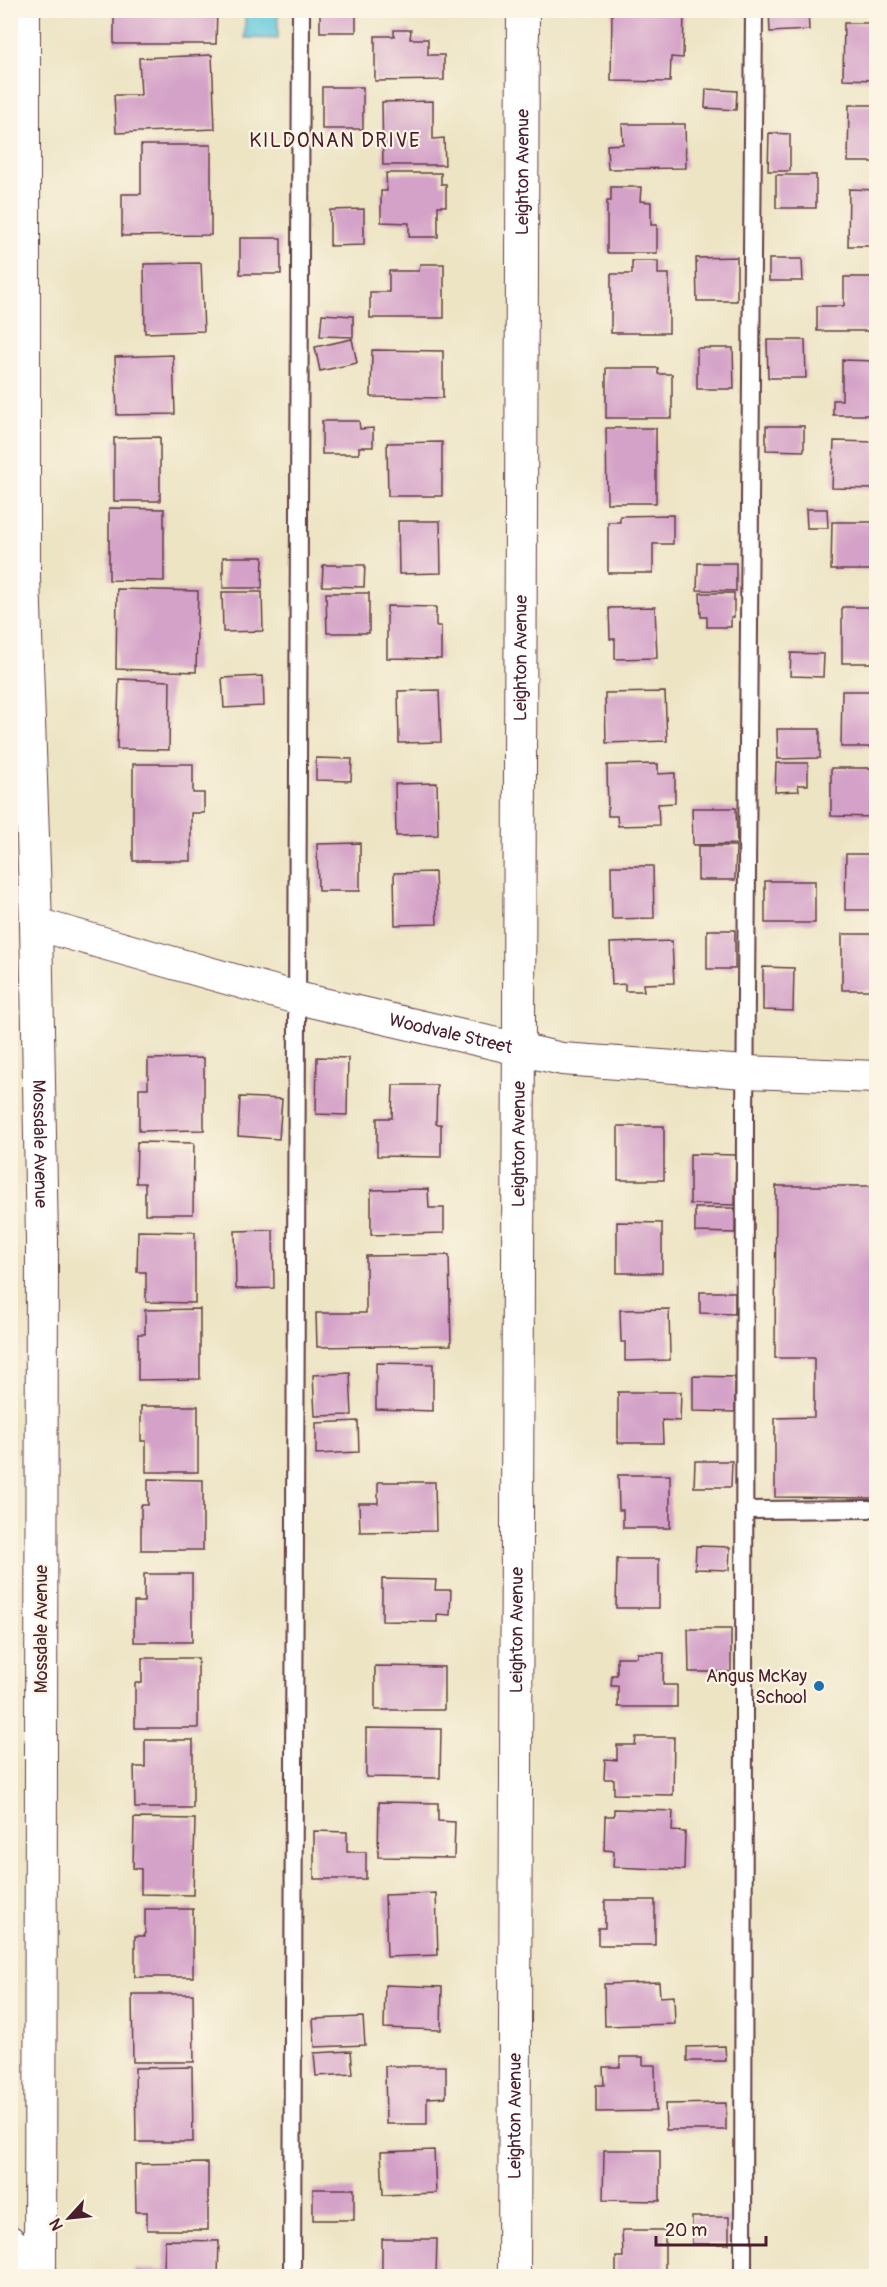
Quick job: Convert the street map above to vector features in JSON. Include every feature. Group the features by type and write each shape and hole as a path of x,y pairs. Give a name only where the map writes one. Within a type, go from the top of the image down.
{"street":[{"name":"Mossdale Avenue","path":"24,10 18,237 17,577 36,924 42,1241 40,2272"},
{"name":"Leighton Avenue","path":"514,2277 523,10"},
{"name":"Woodvale Street","path":"36,924 297,998 562,1059 746,1072 876,1077"},
{"path":"10,2242 40,2272"}],"lane":[{"path":"292,2277 301,10"},
{"path":"743,2277 746,1072 754,10"},
{"path":"744,1510 869,1509"}],"water":[{"path":"245,11 278,11 278,39 245,38"}],"building":[{"path":"114,10 217,10 216,44 114,44"},
{"path":"320,10 356,10 356,32 320,32"},
{"path":"769,10 808,10 809,30 770,32"},
{"path":"612,11 684,12 683,58 671,57 670,82 611,81"},
{"path":"844,23 876,23 876,80 843,79"},
{"path":"394,30 411,30 410,39 428,39 428,55 444,55 444,80 375,81 375,36 394,36"},
{"path":"212,55 215,129 116,133 114,95 141,95 139,58"},
{"path":"322,87 363,87 363,129 322,129"},
{"path":"706,89 737,91 736,110 705,108"},
{"path":"433,101 433,139 444,138 445,165 383,165 382,102"},
{"path":"849,105 876,105 876,162 848,162"},
{"path":"622,124 685,124 686,168 608,169 607,145 623,144"},
{"path":"769,133 790,134 790,171 768,171"},
{"path":"141,145 211,145 211,235 122,236 122,194 141,194"},
{"path":"386,173 441,173 441,184 446,184 446,206 438,206 438,237 409,237 409,223 381,222 381,191 387,191"},
{"path":"776,175 816,175 816,208 776,208"},
{"path":"611,187 641,187 640,201 651,202 651,225 657,225 657,253 607,253 607,201 611,201"},
{"path":"849,189 876,190 876,246 848,246"},
{"path":"364,209 364,245 330,246 330,210"},
{"path":"240,238 281,238 281,274 240,274"},
{"path":"737,257 737,301 697,301 696,258"},
{"path":"769,259 802,259 803,281 769,281"},
{"path":"632,261 658,261 658,274 669,274 669,333 611,333 611,274 632,274"},
{"path":"201,263 204,331 145,333 144,264"},
{"path":"420,264 444,264 444,318 370,318 370,292 389,292 389,271 419,271"},
{"path":"844,277 876,277 876,331 817,331 817,306 844,306"},
{"path":"322,314 353,316 353,337 320,336"},
{"path":"352,339 357,363 320,371 315,347"},
{"path":"767,340 805,340 806,378 768,378"},
{"path":"697,348 733,348 734,389 697,389"},
{"path":"372,350 443,351 443,398 371,397"},
{"path":"173,355 175,414 117,415 115,357"},
{"path":"842,360 876,361 876,415 833,415 833,400 842,400"},
{"path":"606,368 658,368 658,374 672,374 672,418 606,418"},
{"path":"322,421 359,421 360,429 373,428 373,447 359,447 359,454 322,454"},
{"path":"766,426 804,426 804,451 766,450"},
{"path":"606,428 656,428 656,503 607,503"},
{"path":"160,437 160,501 114,501 114,438"},
{"path":"834,441 876,442 876,489 832,488"},
{"path":"442,442 442,496 388,496 387,443"},
{"path":"109,508 164,509 164,581 109,580"},
{"path":"806,509 827,509 828,528 807,528"},
{"path":"673,515 673,544 653,544 653,573 608,573 608,522 620,522 620,516"},
{"path":"398,521 440,521 441,573 399,574"},
{"path":"832,522 876,522 876,570 831,570"},
{"path":"223,557 263,557 262,588 223,588"},
{"path":"698,563 736,563 736,591 697,590"},
{"path":"323,565 365,565 364,587 322,586"},
{"path":"117,589 198,591 196,672 116,669"},
{"path":"222,592 262,592 263,631 223,632"},
{"path":"326,593 369,593 369,633 327,633"},
{"path":"700,593 734,593 734,617 731,617 731,627 707,627 707,617 701,617"},
{"path":"387,606 436,607 436,626 441,626 441,659 387,658"},
{"path":"655,607 657,658 615,659 615,639 610,639 609,608"},
{"path":"842,607 876,607 876,663 842,663"},
{"path":"791,653 824,654 823,677 790,676"},
{"path":"263,676 264,706 224,708 222,678"},
{"path":"119,679 170,681 169,750 117,749"},
{"path":"439,690 441,742 399,743 398,691"},
{"path":"842,691 876,691 876,747 841,747"},
{"path":"665,692 667,741 606,743 605,693"},
{"path":"777,729 820,729 820,758 778,759"},
{"path":"316,758 352,759 351,781 316,780"},
{"path":"776,763 808,763 808,785 798,785 799,791 775,792"},
{"path":"133,764 193,764 193,793 204,793 204,813 191,813 191,861 133,861"},
{"path":"658,764 658,774 675,773 675,803 658,804 659,825 618,826 617,816 608,816 607,765"},
{"path":"831,768 876,768 876,817 831,816"},
{"path":"437,783 438,835 396,836 395,784"},
{"path":"692,808 736,808 737,844 693,845"},
{"path":"360,843 360,891 318,891 317,844"},
{"path":"698,846 736,846 735,880 698,880"},
{"path":"846,854 876,854 876,910 845,910"},
{"path":"611,866 653,866 654,918 612,919"},
{"path":"435,872 437,924 395,925 394,873"},
{"path":"765,881 815,881 815,923 765,923"},
{"path":"707,930 735,930 735,969 707,969"},
{"path":"842,934 876,934 876,990 842,990"},
{"path":"672,941 674,983 643,984 644,991 625,991 625,984 612,985 610,943"},
{"path":"763,967 794,968 793,1011 763,1010"},
{"path":"317,1057 348,1058 347,1115 316,1114"},
{"path":"204,1058 204,1130 139,1131 139,1088 148,1088 148,1059"},
{"path":"393,1085 437,1085 436,1124 441,1124 441,1157 377,1156 377,1118 392,1118"},
{"path":"240,1097 282,1099 279,1139 238,1136"},
{"path":"618,1126 664,1126 664,1180 618,1180"},
{"path":"137,1142 194,1143 193,1214 145,1214 145,1183 136,1183"},
{"path":"690,1154 736,1155 735,1205 690,1204"},
{"path":"776,1186 873,1186 873,1196 876,1196 876,1248 874,1248 876,1498 775,1497 775,1418 814,1417 814,1358 775,1358"},
{"path":"428,1189 429,1208 444,1208 444,1233 371,1235 371,1190"},
{"path":"695,1208 735,1208 735,1233 695,1232"},
{"path":"617,1222 662,1223 662,1273 617,1273"},
{"path":"273,1230 274,1288 236,1289 235,1231"},
{"path":"138,1231 195,1232 195,1303 146,1302 146,1272 137,1272"},
{"path":"449,1255 451,1345 317,1347 316,1313 366,1313 366,1256"},
{"path":"700,1292 735,1292 735,1314 700,1313"},
{"path":"200,1309 200,1379 138,1380 138,1334 145,1334 145,1310"},
{"path":"669,1309 670,1360 625,1361 625,1342 621,1342 620,1310"},
{"path":"376,1363 433,1364 433,1411 376,1409"},
{"path":"350,1373 352,1415 315,1416 313,1375"},
{"path":"693,1376 735,1377 735,1412 693,1411"},
{"path":"618,1392 681,1392 680,1421 662,1420 663,1443 618,1443"},
{"path":"141,1406 198,1406 198,1472 146,1472 146,1441 141,1441"},
{"path":"358,1421 359,1452 316,1454 316,1423"},
{"path":"695,1461 732,1461 731,1487 694,1487"},
{"path":"618,1475 670,1475 670,1528 623,1528 623,1510 619,1510"},
{"path":"148,1479 203,1480 203,1550 141,1550 141,1505 148,1505"},
{"path":"378,1482 435,1482 436,1531 360,1532 359,1503 378,1503"},
{"path":"696,1546 730,1547 729,1570 695,1569"},
{"path":"617,1559 659,1559 659,1608 616,1608"},
{"path":"144,1574 192,1574 192,1642 134,1642 134,1602 144,1602"},
{"path":"382,1579 436,1580 435,1590 451,1590 450,1615 437,1614 437,1622 382,1621"},
{"path":"688,1629 731,1629 731,1672 689,1672"},
{"path":"637,1653 664,1653 663,1685 677,1685 677,1707 618,1707 618,1686 611,1686 612,1675 617,1675 617,1657 637,1657"},
{"path":"142,1658 198,1658 198,1728 135,1728 135,1683 142,1683"},
{"path":"375,1666 444,1667 444,1710 375,1710"},
{"path":"366,1728 441,1729 440,1778 366,1777"},
{"path":"636,1737 674,1737 673,1795 614,1794 614,1779 604,1779 605,1759 617,1760 617,1745 635,1745"},
{"path":"145,1740 193,1740 193,1808 135,1808 134,1767 145,1767"},
{"path":"379,1802 438,1803 438,1821 455,1822 454,1858 378,1857"},
{"path":"614,1809 673,1811 672,1831 685,1832 684,1870 613,1867 614,1851 604,1850 605,1816 614,1816"},
{"path":"134,1818 195,1819 193,1895 141,1894 141,1869 133,1868"},
{"path":"314,1831 347,1832 347,1852 366,1852 366,1879 314,1879"},
{"path":"436,1893 438,1955 387,1957 385,1895"},
{"path":"605,1900 655,1900 655,1945 598,1945 598,1928 605,1928"},
{"path":"145,1909 193,1909 193,1977 135,1977 135,1936 145,1936"},
{"path":"659,1982 660,1997 674,1996 675,2024 605,2026 604,1984"},
{"path":"385,1985 442,1987 441,2030 384,2028"},
{"path":"132,1994 193,1994 194,2062 133,2062"},
{"path":"363,2017 365,2045 315,2047 313,2019"},
{"path":"725,2046 726,2061 687,2061 687,2047"},
{"path":"351,2051 353,2074 316,2076 314,2053"},
{"path":"620,2057 643,2057 643,2065 655,2065 656,2111 596,2112 596,2085 604,2085 603,2067 620,2067"},
{"path":"385,2066 446,2066 446,2097 427,2098 427,2124 386,2124"},
{"path":"192,2067 193,2142 136,2142 135,2068"},
{"path":"726,2103 726,2130 666,2130 665,2104"},
{"path":"434,2150 436,2193 383,2195 381,2152"},
{"path":"604,2150 660,2150 660,2201 603,2200"},
{"path":"208,2163 208,2230 147,2230 147,2212 136,2212 135,2164"},
{"path":"313,2189 354,2189 354,2220 313,2220"},
{"path":"692,2217 729,2217 729,2244 692,2244"},
{"path":"622,2230 665,2230 665,2276 616,2276 616,2257 623,2257"},
{"path":"382,2239 437,2239 436,2276 382,2276"},
{"path":"165,2240 219,2241 218,2276 135,2276 135,2269 164,2270"}],"place":[{"name":"Angus McKay School","path":"819,1686"}],"district":[{"name":"KILDONAN DRIVE","path":"335,140"}]}
